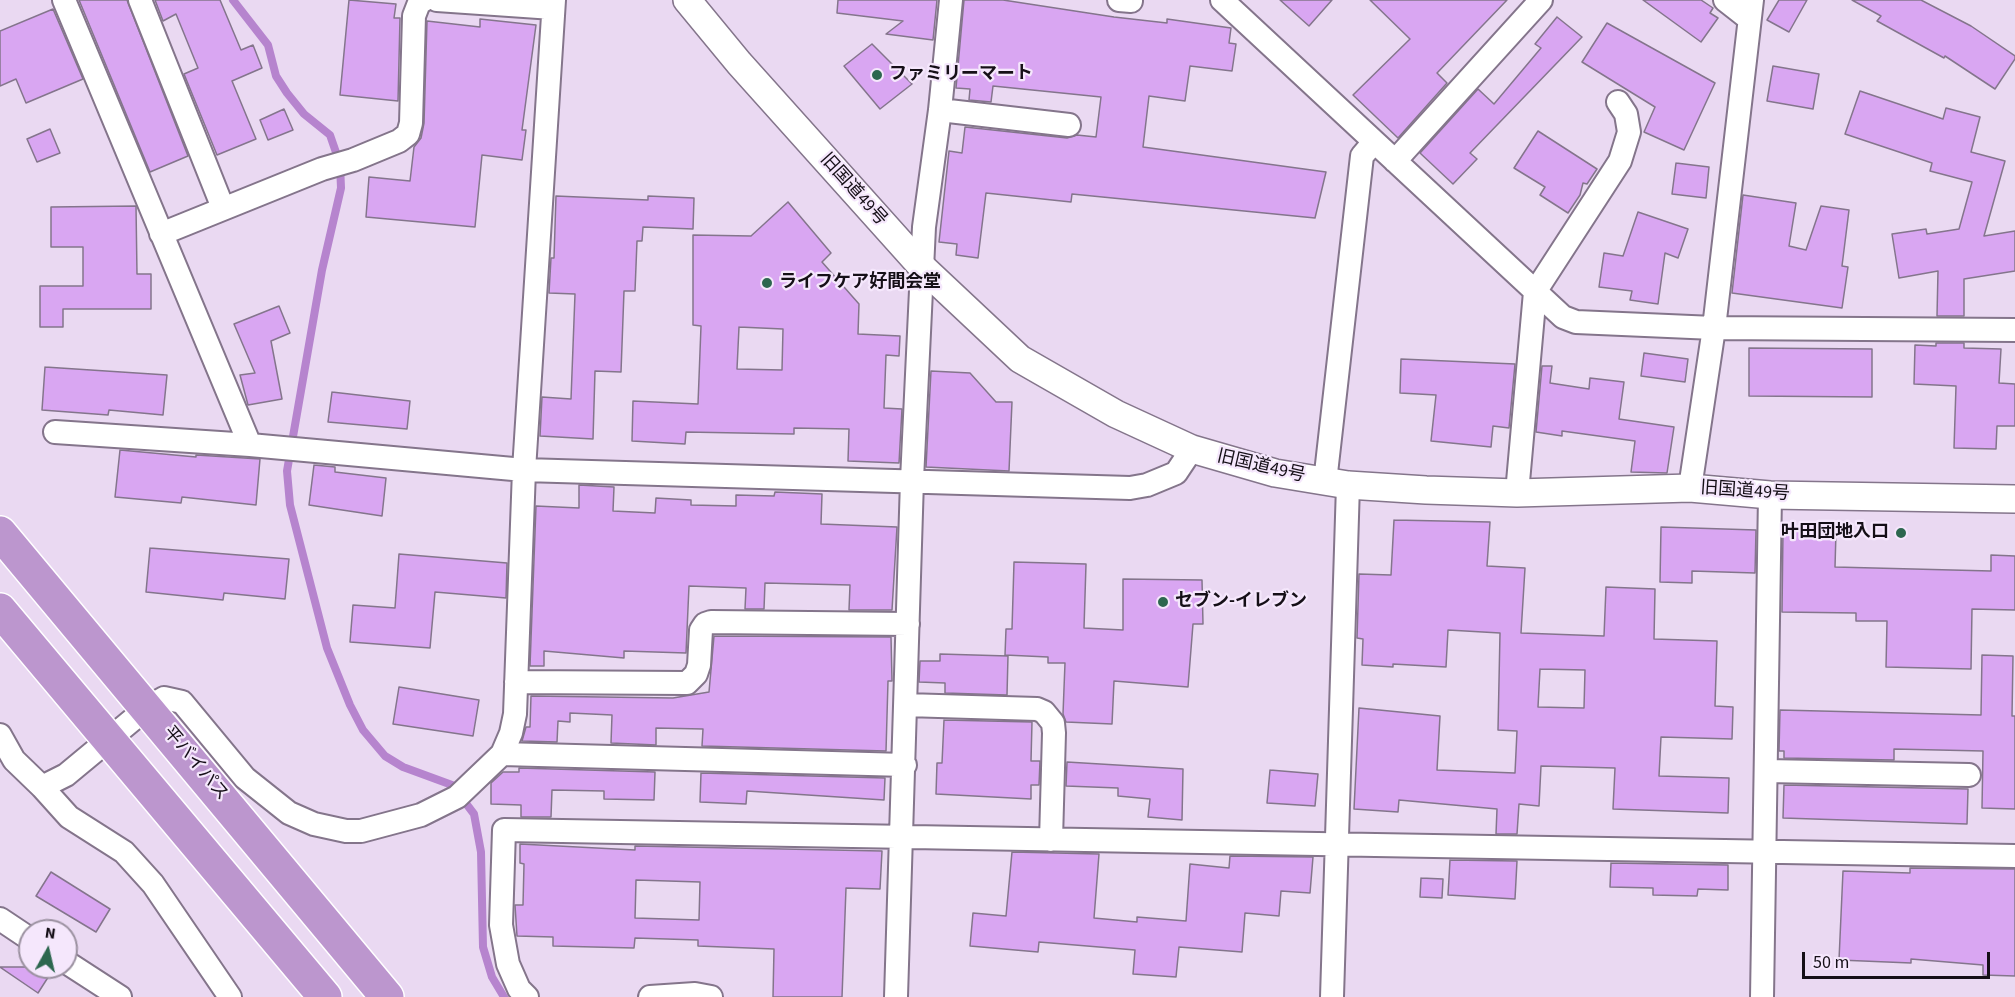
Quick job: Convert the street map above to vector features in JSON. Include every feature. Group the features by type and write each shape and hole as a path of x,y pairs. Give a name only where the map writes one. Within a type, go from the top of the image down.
{"highway":[{"name":"平バイパス","path":"0,532 148,707 387,997"},
{"path":"0,610 325,997"}],"street":[{"path":"64,0 250,445"},
{"path":"140,0 224,208"},
{"path":"161,234 322,169 353,160 399,141 408,134 411,123 414,16 419,3 424,0"},
{"path":"42,787 66,775 148,707 164,698 182,702 245,778 289,813 332,830 361,831 421,815 457,797 502,754 511,733 516,682 524,470 554,4 437,0"},
{"name":"旧国道49号","path":"687,0 739,63 922,267 1020,359 1116,414 1192,449 1237,464 1336,483 1516,493 1690,488 1770,495 2015,499"},
{"path":"896,997 903,836 912,480 924,227 940,110 951,0"},
{"path":"1395,161 1541,0"},
{"path":"1690,488 1714,328 1750,9 1725,0"},
{"path":"1236,5 1374,142 1563,317 1576,322 1714,328 2015,330"},
{"path":"1516,493 1535,292 1620,161 1629,132 1626,114 1618,102"},
{"path":"940,110 1069,125"},
{"path":"1332,997 1336,843 1336,483 1362,156 1374,142"},
{"path":"55,432 250,445 524,470 1130,488 1147,485 1176,473 1192,449"},
{"path":"1762,997 1770,495"},
{"path":"516,682 687,683 696,674 699,665 701,630 705,624 711,622 909,624"},
{"path":"906,705 1036,709 1044,712 1053,723 1054,733 1051,840"},
{"path":"0,735 14,759 69,817 124,852 153,884 230,997"},
{"path":"502,754 905,765"},
{"path":"1767,771 1969,775"},
{"path":"527,997 519,989 508,964 501,925 504,830 2015,856"},
{"path":"0,919 18,931"},
{"path":"78,970 120,997"},
{"path":"650,997 695,994 711,997"}],"building":[{"path":"79,0 127,0 188,156 150,172"},
{"path":"155,0 220,0 241,50 253,45 262,68 232,81 256,139 217,155 184,74 198,68 176,14 163,21"},
{"path":"349,0 396,4 394,18 400,18 398,101 340,95"},
{"path":"838,0 937,0 933,40 886,34 903,21 837,13"},
{"path":"964,0 1003,0 1114,17 1167,23 1167,19 1231,28 1229,43 1236,44 1232,71 1190,66 1185,101 1149,96 1143,147 1326,172 1315,218 1072,194 1071,202 986,193 978,258 956,255 957,244 939,242 949,151 962,153 965,127 1067,138 1077,135 1096,137 1101,97 993,86 991,102 969,100 970,89 956,88"},
{"path":"1280,0 1332,0 1309,26"},
{"path":"1370,0 1507,0 1437,73 1447,83 1398,138 1353,95 1410,39"},
{"path":"1643,0 1701,0 1713,8 1710,13 1718,18 1701,42"},
{"path":"1779,0 1807,0 1789,32 1767,20"},
{"path":"1852,0 1921,0 1971,26 2015,56 2015,59 1995,89 1945,56 1944,58 1877,21 1881,16"},
{"path":"53,9 83,79 26,103 16,79 0,86 0,31"},
{"path":"1557,17 1582,37 1470,153 1477,159 1453,184 1420,153 1478,89 1494,104 1541,48 1535,44"},
{"path":"480,19 536,25 522,130 526,130 522,160 482,155 475,227 366,217 369,177 410,181 414,147 421,138 424,123 427,21 480,27"},
{"path":"1607,23 1715,83 1684,150 1644,132 1655,107 1582,62"},
{"name":"ファミリーマート","path":"872,44 912,84 880,109 844,66"},
{"path":"1773,66 1819,74 1813,109 1767,101"},
{"path":"1860,91 1943,119 1946,108 1980,117 1971,152 2005,161 1984,236 2015,231 2015,271 1964,279 1964,316 1937,316 1938,271 1899,278 1892,234 1926,229 1927,234 1959,229 1972,182 1930,171 1932,163 1845,134"},
{"path":"284,109 293,130 268,140 260,120"},
{"path":"50,129 60,153 37,162 27,139"},
{"path":"1538,131 1597,169 1587,184 1583,183 1580,195 1568,213 1540,195 1545,187 1514,168"},
{"path":"1676,163 1709,167 1706,198 1672,194"},
{"path":"1743,195 1796,203 1789,246 1806,250 1821,206 1849,210 1842,266 1848,267 1842,308 1732,293"},
{"path":"556,196 648,200 648,196 694,198 693,229 643,227 642,241 637,241 635,291 624,291 621,372 595,371 593,439 540,436 542,397 571,399 575,294 549,293 551,258 554,258"},
{"path":"788,202 831,253 822,262 859,304 858,334 900,336 899,356 886,355 884,408 902,409 899,463 848,461 849,429 794,428 794,434 686,432 685,444 632,441 633,401 698,404 701,326 693,325 693,235 751,236","holes":["739,327 783,329 782,370 737,369"]},
{"path":"136,206 137,274 151,274 151,309 63,309 63,327 40,327 40,286 83,286 83,247 51,247 51,207"},
{"path":"1638,212 1688,229 1678,258 1665,253 1658,304 1630,300 1632,291 1599,287 1604,253 1623,256"},
{"path":"279,306 290,333 271,341 282,399 248,405 240,375 255,373 234,324"},
{"path":"1936,343 1964,343 1964,348 2001,349 1999,383 2015,384 2015,426 1997,426 1996,449 1954,448 1956,386 1914,384 1915,345 1936,346"},
{"path":"1749,348 1872,349 1872,397 1749,396"},
{"path":"1644,353 1688,359 1685,382 1641,376"},
{"path":"1401,359 1515,364 1509,428 1493,426 1491,447 1431,441 1436,395 1400,393"},
{"path":"1542,366 1552,366 1550,383 1589,389 1590,378 1624,382 1619,419 1674,427 1667,473 1631,472 1635,441 1562,431 1562,436 1536,432"},
{"path":"45,367 167,375 163,415 109,410 108,415 42,410"},
{"path":"931,371 970,373 996,402 1012,402 1009,471 926,467"},
{"path":"332,392 410,401 407,429 328,422"},
{"path":"120,450 196,457 196,455 260,459 256,505 182,497 181,503 115,497"},
{"path":"314,465 335,467 335,472 386,478 382,516 309,505"},
{"path":"579,485 614,487 613,511 655,513 656,498 691,500 691,505 736,506 736,495 774,496 775,492 822,494 821,524 897,527 892,610 849,610 850,585 765,583 764,609 745,609 746,588 689,586 686,653 624,651 624,658 544,651 544,666 530,666 536,506 579,508"},
{"path":"1394,520 1490,522 1487,566 1525,568 1521,633 1604,636 1606,587 1655,589 1654,639 1717,641 1715,706 1733,707 1732,739 1661,737 1659,776 1729,778 1728,813 1613,809 1615,768 1541,766 1539,806 1519,804 1517,834 1496,834 1497,809 1399,800 1398,812 1354,809 1359,708 1440,716 1437,770 1515,773 1517,731 1498,730 1500,633 1448,630 1446,667 1362,665 1363,639 1357,638 1359,574 1391,575","holes":["1540,669 1585,670 1584,708 1538,707"]},
{"path":"1661,527 1756,530 1755,573 1692,571 1692,583 1660,582"},
{"path":"1783,530 1836,532 1835,567 1991,571 1991,555 2015,556 2015,610 1972,609 1971,669 1886,667 1887,621 1856,621 1856,613 1782,612"},
{"path":"150,548 289,559 285,599 224,593 223,600 146,592"},
{"path":"399,554 507,563 506,598 435,592 430,648 350,642 353,605 395,608"},
{"path":"1014,562 1086,564 1084,628 1123,630 1123,579 1202,580 1203,624 1193,624 1188,687 1114,681 1112,724 1066,722 1063,714 1065,663 1048,663 1048,657 1005,655 1006,629 1012,629"},
{"path":"714,636 891,637 892,681 888,681 886,751 702,746 703,729 656,728 656,745 611,743 612,715 570,713 570,722 558,721 557,742 522,741 526,727 530,727 531,696 673,698 709,692"},
{"path":"940,654 1008,656 1007,695 945,693 945,683 919,682 920,661 940,661"},
{"path":"1982,655 2013,656 2015,809 1982,808 1983,751 1894,749 1894,760 1784,758 1784,751 1779,751 1780,710 1981,715"},
{"path":"399,687 479,700 473,736 393,724"},
{"path":"944,720 1032,722 1031,761 1040,761 1039,785 1031,785 1031,799 936,794 937,763 942,763"},
{"path":"1067,762 1183,769 1182,820 1148,817 1150,799 1118,796 1118,788 1066,786"},
{"path":"519,768 655,772 654,800 604,799 604,791 552,790 551,817 521,817 521,805 491,804 491,783 503,772 519,772"},
{"path":"1270,770 1318,774 1315,806 1267,803"},
{"path":"701,773 885,778 884,800 747,791 746,804 700,802"},
{"path":"1784,785 1968,789 1967,824 1783,818"},
{"path":"520,844 635,850 635,846 882,851 880,889 846,888 842,997 773,997 774,949 698,946 698,940 635,938 634,948 553,946 553,937 517,936 515,905 523,905 524,864 520,863","holes":["636,880 700,882 699,920 635,918"]},
{"path":"1012,852 1099,854 1094,918 1137,922 1137,917 1186,921 1190,864 1229,868 1230,856 1313,857 1310,893 1281,891 1279,916 1245,913 1242,952 1179,947 1176,977 1133,974 1135,950 1039,942 1038,952 970,946 973,913 1006,916"},
{"path":"1450,860 1517,861 1515,899 1448,895"},
{"path":"1611,863 1728,865 1728,890 1698,889 1697,896 1653,895 1653,888 1610,887"},
{"path":"1910,868 2015,869 2015,976 1983,975 1983,965 1911,959 1911,963 1839,960 1843,871 1910,873"},
{"path":"51,872 110,909 96,932 78,919 36,896"},
{"path":"1421,878 1443,879 1442,898 1420,897"},
{"path":"0,967 18,967 18,979 47,979 38,993"}],"waterway":[{"path":"233,0 268,45 276,76 287,93 304,114 330,135 340,164 341,188 322,270 287,471 290,505 327,648 350,705 363,730 385,756 403,767 452,785 474,814 481,852 483,947 492,977 504,997"}],"place":[{"name":"ファミリーマート","path":"877,75"},
{"name":"ライフケア好間会堂","path":"767,283"},
{"name":"叶田団地入口","path":"1901,533"},
{"name":"セブン-イレブン","path":"1163,602"}]}
